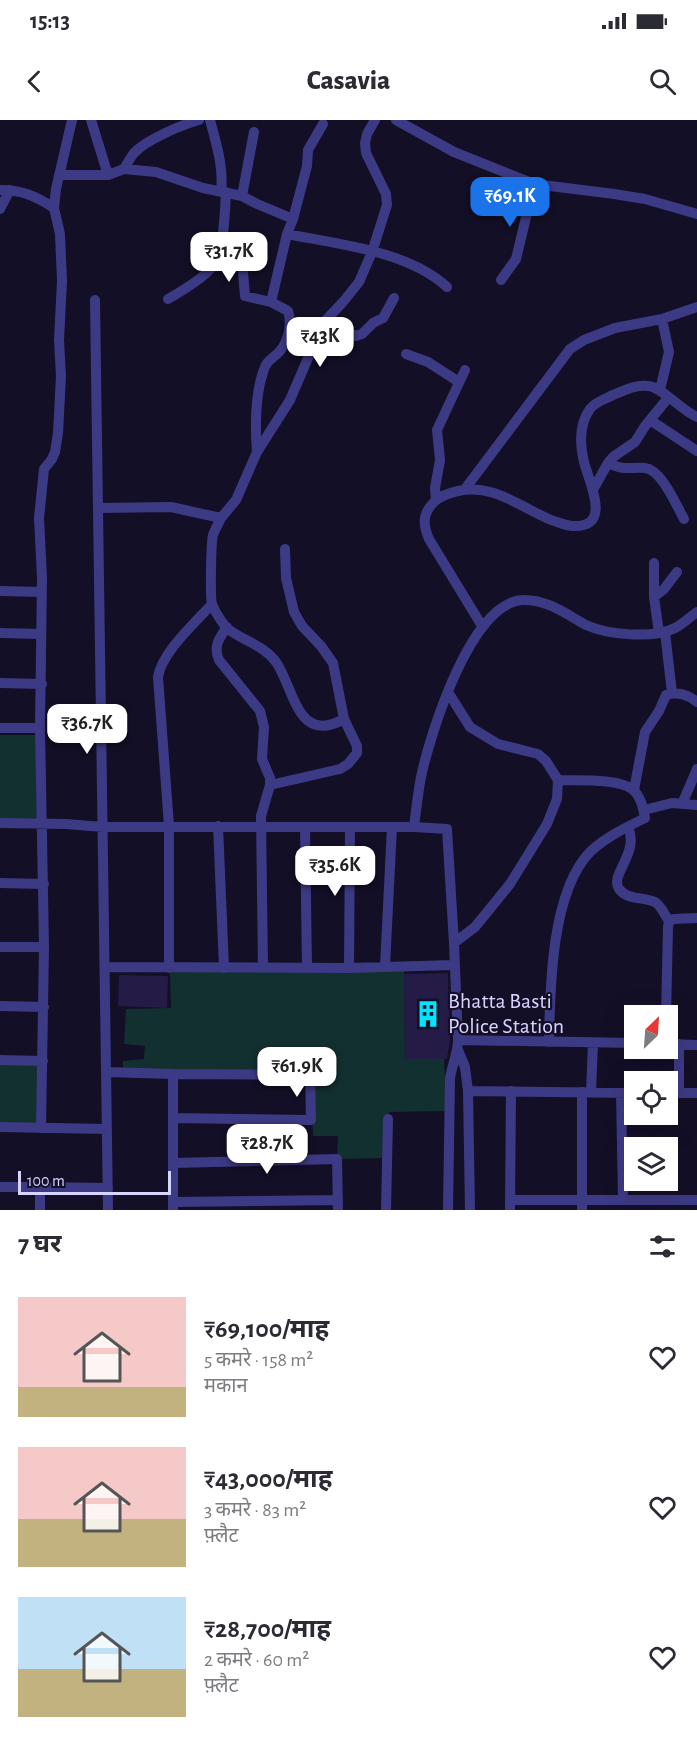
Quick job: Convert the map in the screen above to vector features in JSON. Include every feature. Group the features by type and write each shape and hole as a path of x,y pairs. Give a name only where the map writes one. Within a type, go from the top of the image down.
{"street":[{"path":"41,1128 44,884 40,728 42,592 39,518 44,469 55,452 58,433 61,376 59,340 62,301 61,257 54,208 72,120"},
{"path":"91,120 102,175"},
{"path":"124,169 135,152 185,122 199,120"},
{"path":"168,299 216,263 221,242 223,179 210,120"},
{"path":"344,719 327,727 319,727 302,716 272,657 227,627 212,604 211,549 213,534 221,518 236,500 257,452 290,400 323,322 344,302 359,282 372,252 387,205 386,194 366,153 365,143 375,120"},
{"path":"396,120 454,152 534,184 645,199 697,214"},
{"path":"271,302 287,234 307,166 308,150 323,124"},
{"path":"242,196 254,132"},
{"path":"59,176 102,175 124,169 156,172 193,185 242,196 293,219"},
{"path":"501,280 516,259 534,184"},
{"path":"0,209 5,190 23,191 34,195 54,208"},
{"path":"287,234 372,252 426,271 447,287"},
{"path":"241,247 245,296 271,302 288,311 291,321 280,351 268,360 259,385 257,452"},
{"path":"323,322 356,336 362,334 373,323 383,318 394,298"},
{"path":"95,300 108,1210"},
{"path":"465,489 570,349 584,340 615,328 662,320 697,307"},
{"path":"594,488 613,457 635,442 664,394 669,352 662,320"},
{"path":"406,354 428,362 459,382"},
{"path":"436,500 435,488 440,460 437,430 465,370"},
{"path":"482,626 429,539 423,525 427,510 436,500 448,493 465,489 485,490 569,526 588,524 593,520 596,512 594,488 585,464 581,434 589,410 595,403 641,386 649,386 697,417"},
{"path":"650,420 697,451"},
{"path":"608,463 628,470 646,468 657,474 684,519"},
{"path":"98,508 171,507 221,518"},
{"path":"270,785 328,773 348,764 357,753 357,746 344,719 333,663 321,645 302,626 294,612 286,578 285,549"},
{"path":"654,562 654,597 672,693"},
{"path":"654,597 664,589 677,572"},
{"path":"0,591 42,592"},
{"path":"414,827 421,776 448,692 469,644 482,626 503,608 520,600 542,603 563,611 586,625 607,632 630,634 662,632 676,628 697,612"},
{"path":"169,968 169,826 158,677 160,667 212,604"},
{"path":"227,627 219,638 216,653 219,660 260,711 264,728 262,759 270,778 262,810 261,826 263,968"},
{"path":"0,633 41,634"},
{"path":"0,683 42,684"},
{"path":"448,692 470,727 498,744 538,754 546,761 558,780 557,799 547,824 510,884 475,927 454,943"},
{"path":"634,790 645,732 659,711 666,695 672,693 692,697 697,702"},
{"path":"0,728 40,728"},
{"path":"682,804 697,769"},
{"path":"549,1042 554,951 560,911 567,893 589,854 615,833 645,818 643,804 634,790 623,784 558,780"},
{"path":"644,810 672,802 697,805"},
{"path":"0,823 103,827 261,826 447,829 458,1045 465,1067 468,1091 470,1210"},
{"path":"218,826 224,968"},
{"path":"305,827 307,968"},
{"path":"349,968 350,827"},
{"path":"385,966 392,827"},
{"path":"628,827 632,836 629,855 618,875 616,884 625,894 654,902 669,921 666,1005"},
{"path":"0,883 44,884"},
{"path":"669,921 697,918"},
{"path":"0,946 44,947"},
{"path":"105,968 349,968 454,965"},
{"path":"0,1006 44,1007"},
{"path":"458,1045 549,1042 624,1044"},
{"path":"582,1205 586,1092 593,1043"},
{"path":"678,1044 697,1045"},
{"path":"448,1210 450,1078 458,1045"},
{"path":"0,1060 43,1061"},
{"path":"106,1072 310,1075 311,1120 173,1118"},
{"path":"173,1074 172,1206 338,1205 337,1159 173,1163"},
{"path":"468,1091 621,1093 623,1200"},
{"path":"511,1091 510,1205 582,1205 623,1200 697,1200"},
{"path":"678,1093 697,1093"},
{"path":"386,1210 388,1119"},
{"path":"0,1127 107,1129"},
{"path":"0,1187 108,1188"},
{"path":"40,1187 40,1210"}],"green space":[{"path":"0,735 37,735 40,820 0,820"},
{"path":"404,969 405,1059 444,1059 447,1111 389,1112 389,1158 337,1159 338,1136 313,1136 310,1073 123,1071 123,1061 144,1059 145,1046 124,1044 126,1009 171,1008 170,972"},
{"path":"0,1064 37,1064 38,1123 0,1123"}],"building":[{"name":"Bhatta Basti Police Station","path":"448,973 450,1040 447,1059 405,1059 404,974"},
{"path":"119,975 168,976 167,1008 118,1006"}],"place":[{"name":"Bhatta Basti Police Station","path":"428,1014"}]}
